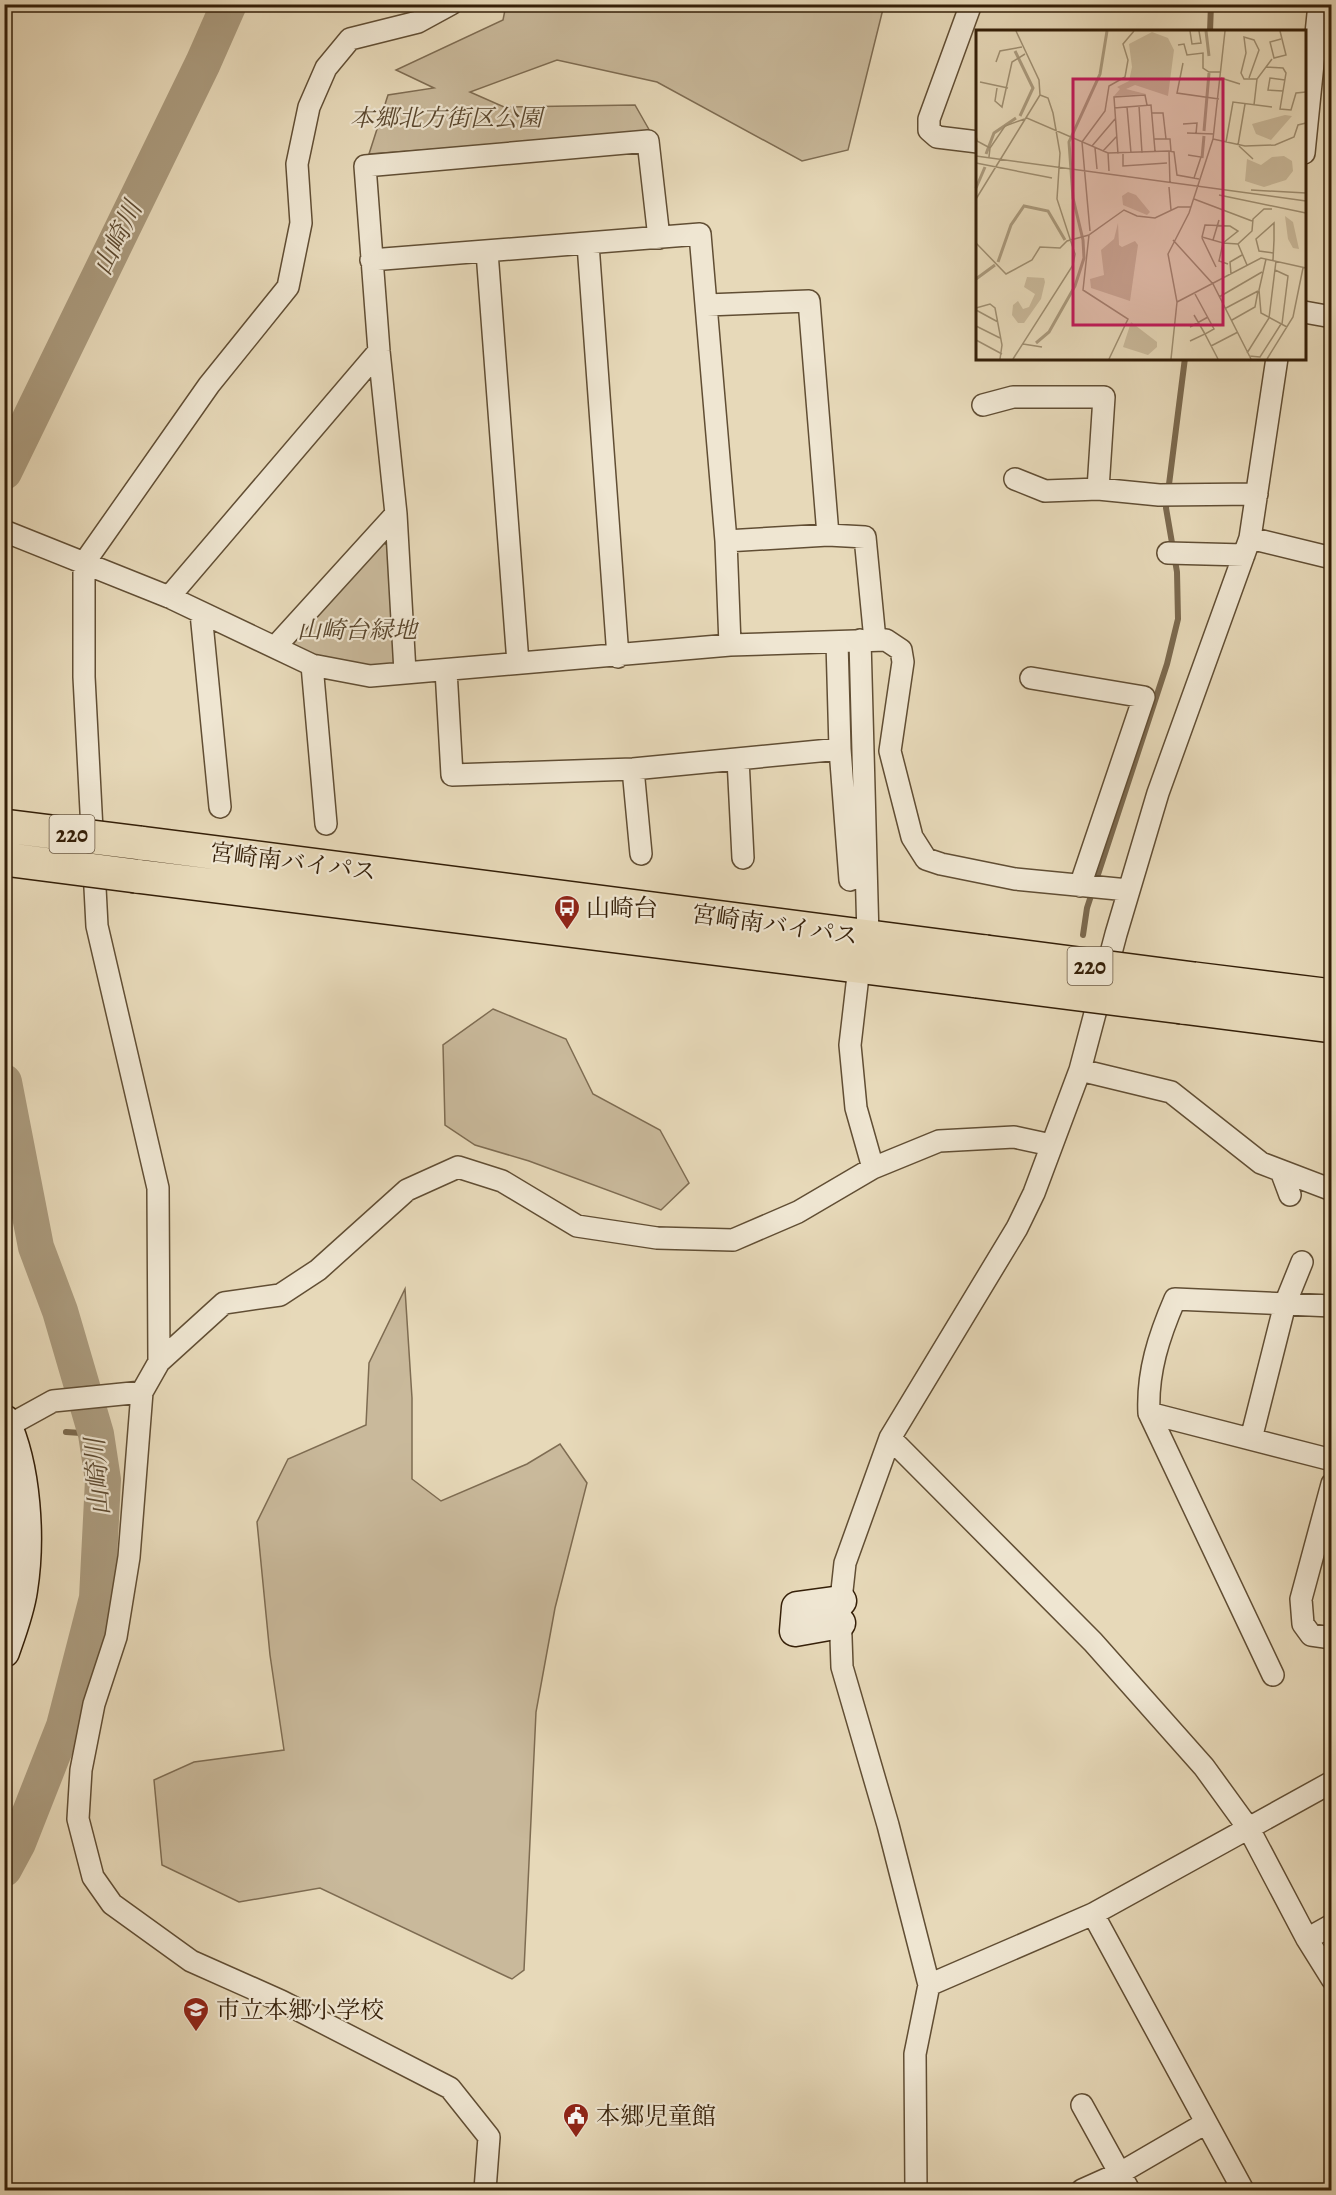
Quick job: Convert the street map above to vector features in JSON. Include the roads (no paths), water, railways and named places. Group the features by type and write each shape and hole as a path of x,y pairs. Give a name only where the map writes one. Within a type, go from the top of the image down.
{"highway":[{"name":"宮崎南バイパス","path":"4,826 868,937 981,967"},
{"name":"宮崎南バイパス","path":"4,859 858,967 981,967 1252,1001 1332,1026"},
{"path":"1252,1001 1332,981"},
{"name":"宮崎南バイパス","path":"1252,1001 1332,996"},
{"path":"1252,1001 1332,1040"}],"main road":[{"path":"4,1652 22,1591 26,1556 21,1479 6,1425"}],"street":[{"path":"159,1362 158,1188 97,926 84,677 84,563 209,385 288,287 300,223 297,164 309,107 326,68 350,39 418,22 451,4"},
{"path":"970,4 929,119 929,130 937,137 976,142"},
{"path":"1306,142 1319,4"},
{"path":"405,672 396,514 379,351 365,166 648,141 659,238"},
{"path":"371,260 700,234 726,541 730,645"},
{"path":"588,244 618,657"},
{"path":"487,252 518,663"},
{"path":"707,305 809,301 828,535"},
{"path":"1306,312 1332,317"},
{"path":"169,597 379,351"},
{"path":"916,2190 915,2054 929,1984 905,1887 842,1667 840,1612 845,1563 890,1438 1017,1228 1034,1193 1080,1070 1128,890 1158,794 1247,546 1277,360"},
{"path":"983,405 1013,397 1104,397 1098,489"},
{"path":"1015,479 1045,491 1098,489 1166,495 1257,494"},
{"path":"275,647 396,514"},
{"path":"4,531 169,597 312,665 370,676 618,657 730,645 886,640 901,650 903,663 891,739 891,758 912,837 926,859 1015,879 1128,890"},
{"path":"726,541 828,535 866,537 868,937"},
{"path":"1173,553 1247,546 1332,558"},
{"path":"201,613 220,807"},
{"path":"837,642 840,749 850,880"},
{"path":"312,665 326,824"},
{"path":"446,670 452,775 633,769 840,749"},
{"path":"1031,678 1144,697 1080,886"},
{"path":"738,759 743,858"},
{"path":"633,769 640,854"},
{"path":"858,967 850,1045 856,1107 873,1168"},
{"path":"1080,1070 1171,1092 1261,1163 1332,1190"},
{"path":"485,2190 489,2137 450,2088 280,2001 191,1961 112,1904 93,1877 78,1819 81,1770 94,1704 116,1637 129,1557 142,1392 159,1362 224,1303 280,1295 318,1270 407,1190 458,1167 502,1181 577,1226 657,1239 733,1240 798,1212 873,1168 939,1141 1014,1137 1052,1145"},
{"path":"1281,1171 1290,1195"},
{"path":"1251,1440 1285,1304 1302,1262"},
{"path":"1272,1675 1149,1413 1148,1396 1156,1340 1175,1299 1332,1306"},
{"path":"6,1425 53,1401 111,1393 142,1392"},
{"path":"1149,1413 1332,1460"},
{"path":"890,1438 1093,1642 1204,1767 1249,1829 1307,1939 1332,1979"},
{"path":"1332,1484 1301,1599 1303,1624 1311,1635 1332,1638"},
{"path":"929,1984 1094,1914 1332,1782"},
{"path":"1094,1914 1243,2190"},
{"path":"1307,1939 1332,1925"},
{"path":"1082,2105 1124,2182"},
{"path":"1082,2190 1124,2182 1206,2123"}],"waterway":[{"name":"山崎川","path":"4,472 203,63 229,4"},
{"path":"1210,30 1211,4"},
{"path":"1083,935 1087,908 1167,664 1178,619 1177,572 1166,508 1185,360"},
{"name":"山崎川","path":"4,1082 36,1247 60,1311 96,1434 103,1480 97,1598 64,1726 18,1843 4,1869"},
{"path":"66,1432 96,1434"}],"place":[{"name":"山崎台","path":"567,931"},
{"name":"市立本郷小学校","path":"196,2033"},
{"name":"本郷児童館","path":"576,2139"}],"park label":[{"name":"本郷北方街区公園","path":"446,118"},
{"name":"山崎台緑地","path":"357,630"}]}
